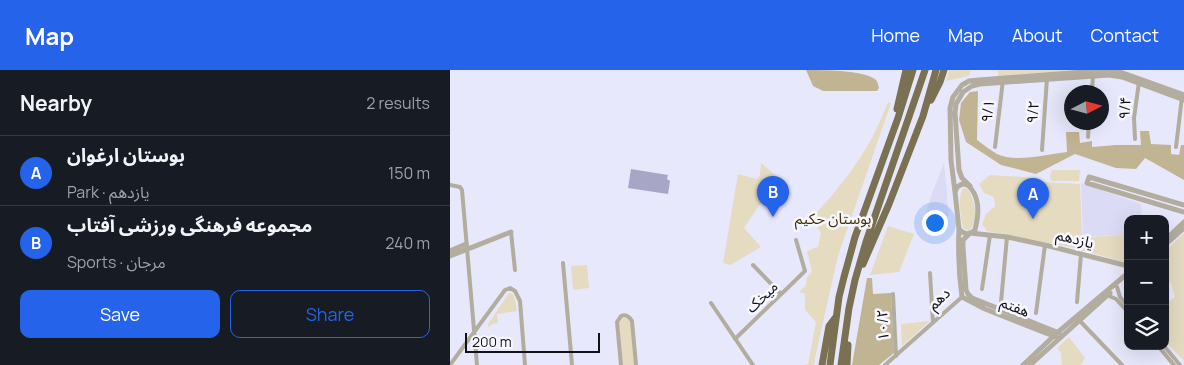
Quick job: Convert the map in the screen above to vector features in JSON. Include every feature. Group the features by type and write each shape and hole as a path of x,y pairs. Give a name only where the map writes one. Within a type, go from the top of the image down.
{"highway":[{"path":"895,124 906,70"},
{"path":"830,365 840,290 855,237 898,118 913,70"},
{"path":"841,365 855,280 924,70"},
{"path":"923,116 936,70"},
{"path":"855,280 868,255 923,116 944,70"},
{"path":"822,365 829,326 836,316"},
{"path":"847,325 847,365"}],"street":[{"path":"970,233 975,230 978,205 970,186 962,178 958,170 955,113 956,104 963,92 972,86 1003,80 1093,74 1109,70 1124,73 1139,81 1183,98 1176,147"},
{"path":"1092,85 1093,74"},
{"name":"۹/۲","path":"1042,150 1047,77"},
{"name":"۹/۱","path":"995,147 1003,80"},
{"name":"دهم","path":"885,365 962,297 959,266 959,229 950,160 950,108 953,97 962,85 969,82 1003,80"},
{"name":"۹/۴","path":"1135,140 1134,118 1139,81"},
{"path":"1088,130 1088,138"},
{"path":"1184,205 1088,177 1087,183 1184,212"},
{"path":"450,185 459,187 462,190 476,365"},
{"path":"955,192 959,185 970,186"},
{"path":"977,220 978,226 988,235 982,289"},
{"path":"1169,236 1184,222"},
{"path":"1169,241 1184,228"},
{"name":"یازدهم","path":"959,229 964,233 1046,245 1124,265"},
{"path":"450,251 511,232 515,270"},
{"name":"دهم","path":"968,294 966,290 963,240 970,233"},
{"path":"1001,302 1007,238"},
{"name":"میخک","path":"735,339 805,271 796,240"},
{"path":"1036,313 1046,245"},
{"path":"450,256 466,247"},
{"path":"1077,302 1081,254"},
{"path":"563,263 572,365"},
{"path":"754,265 781,294"},
{"path":"930,273 933,323"},
{"path":"1024,365 1124,277"},
{"path":"1030,365 1058,336 1124,281"},
{"path":"1117,287 1120,297 1127,305"},
{"path":"450,365 507,288 510,288 519,297 525,365"},
{"name":"۱۰/۲","path":"893,294 896,356"},
{"path":"962,297 968,294"},
{"name":"هفتم","path":"968,294 972,298 1058,336"},
{"path":"1107,295 1116,298 1124,307"},
{"name":"هفتم","path":"962,297 985,309 1058,336"},
{"path":"711,303 753,365"},
{"path":"621,365 617,322 624,315 628,316 632,321 636,365"},
{"path":"1079,320 1122,365"},
{"path":"1161,350 1174,365"},
{"path":"1167,350 1180,365"}],"shaded area":[{"path":"806,70 843,71 863,74 876,80 879,88 877,91 823,91 813,86"},
{"path":"978,91 977,140 997,154 1004,157 1022,158 1067,152 1066,132 1079,132 1080,143 1092,141 1092,147 1141,145 1140,131 1149,131 1151,144 1171,145 1171,154 1179,155 1181,145 1184,145 1184,180 1145,158 1136,169 1116,168 1075,154 1036,174 1001,165 966,142 959,120 961,103 970,92"},
{"path":"944,163 949,216 939,216 925,221 922,219 927,211"},
{"path":"631,169 668,175 667,179 670,181 668,194 628,188"},
{"path":"1081,183 1141,204 1142,215 1124,215 1124,234 1083,237"},
{"path":"867,278 872,278 873,294 891,293 894,353 879,365 852,365"}],"green space":[{"path":"949,70 971,70 969,76 946,81"},
{"path":"998,70 1077,70 998,77"},
{"name":"بوستان حکیم","path":"888,102 891,103 838,256 814,365 804,365 808,364 816,322 805,310 805,294 799,292 806,285 807,277 812,272 807,251 818,247 821,233 812,218 859,159 872,138"},
{"path":"761,163 775,175 776,180 744,228 761,247 730,265 723,263 738,174 757,179 760,175"},
{"path":"1052,170 1080,170 1079,181 1051,181"},
{"path":"990,175 1024,177 1041,180 1042,182 1080,184 1082,238 1124,234 1124,262 1070,247 987,231 982,224 986,214 995,206 994,197 984,193 979,184"},
{"path":"963,188 966,188 972,197 975,209 974,221 969,231 963,228 960,197"},
{"path":"888,226 914,234 899,272 870,275"},
{"path":"1184,233 1184,361 1169,345 1169,301 1175,297 1169,281 1169,247"},
{"path":"587,265 589,288 573,290 571,266"},
{"path":"509,293 513,294 517,311 497,314 498,323 488,327 488,324"},
{"path":"622,318 627,318 631,322 634,365 623,365 619,323"},
{"path":"930,321 902,346 901,324"},
{"path":"1069,337 1085,358 1081,365 1062,365 1061,353 1057,348"}],"place":[{"name":"مجموعه فرهنگی ورزشی آفتاب","path":"773,217"},
{"name":"بوستان ارغوان","path":"1033,219"}]}
